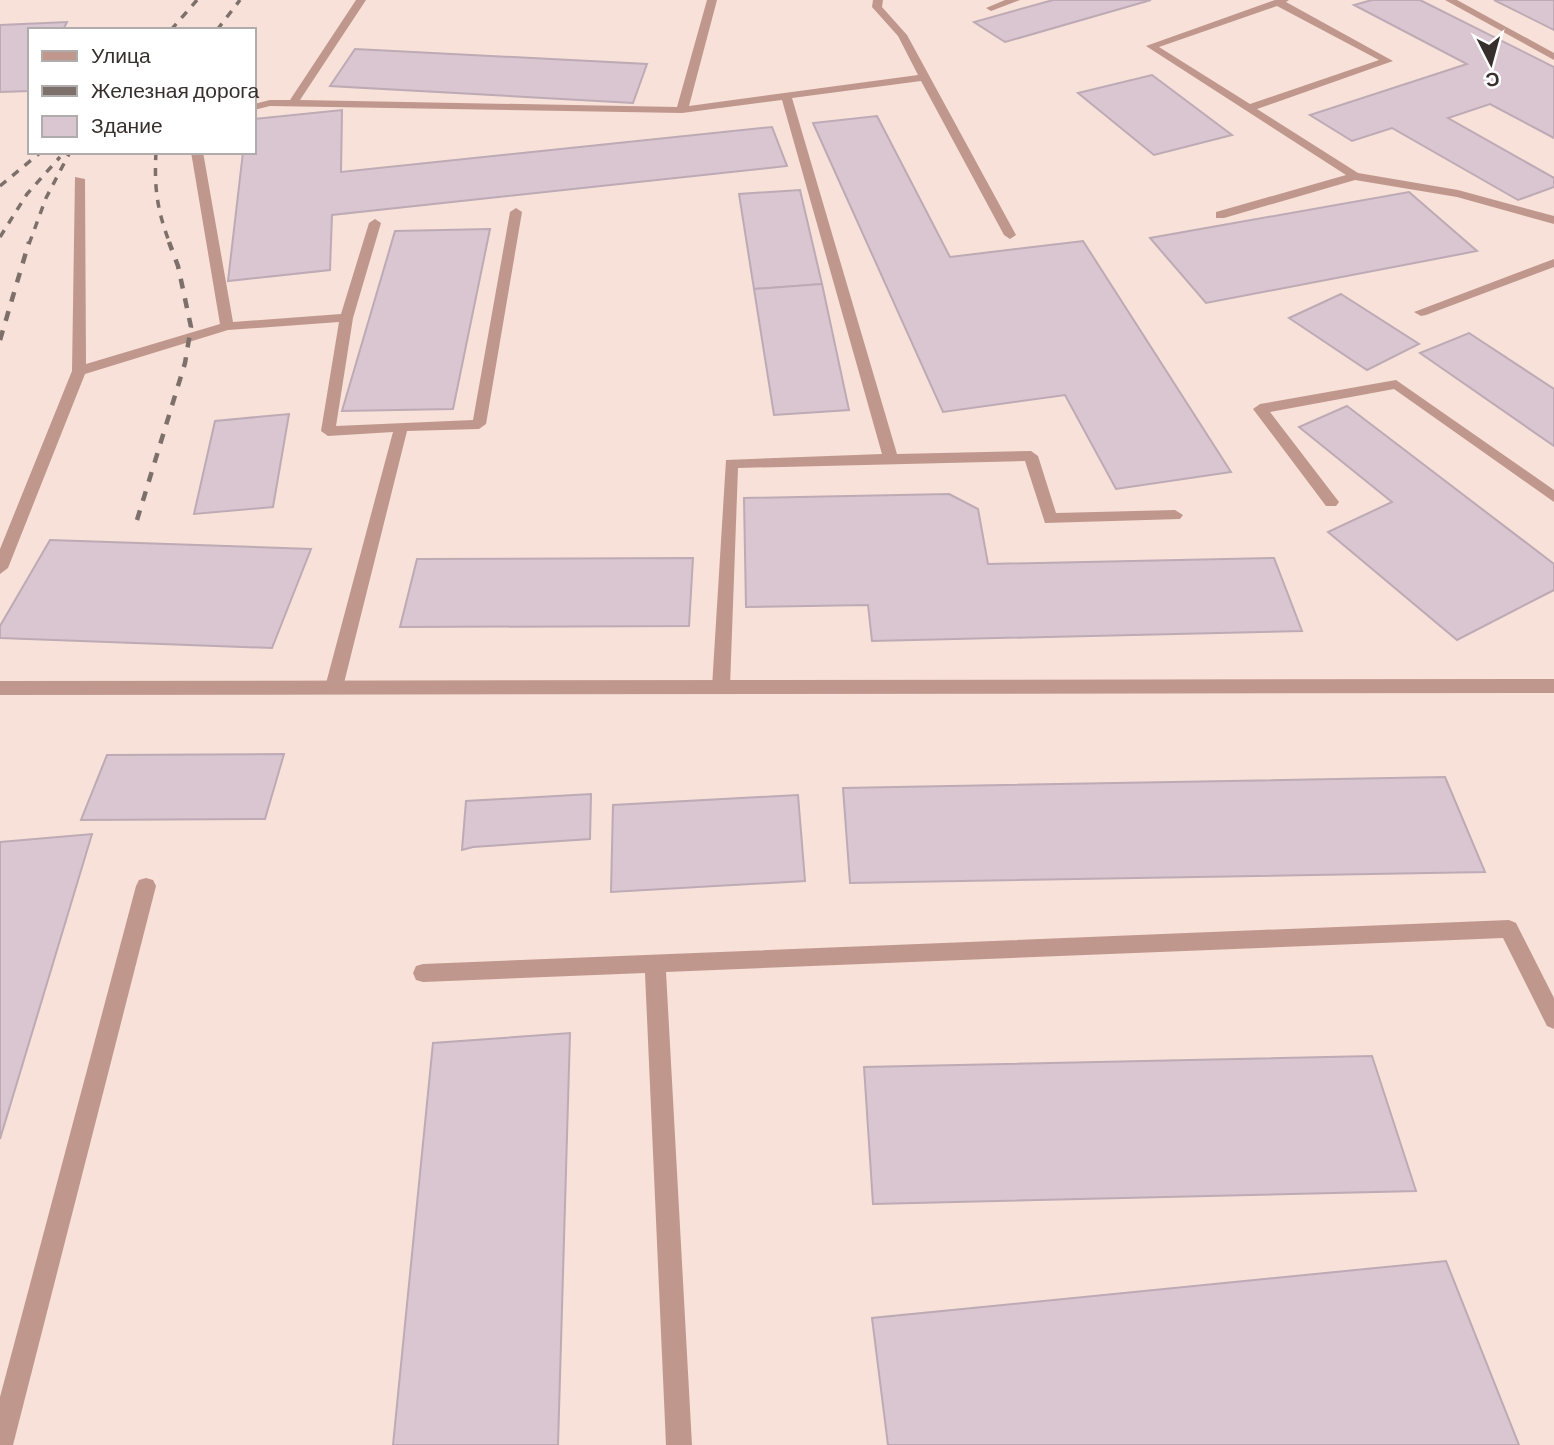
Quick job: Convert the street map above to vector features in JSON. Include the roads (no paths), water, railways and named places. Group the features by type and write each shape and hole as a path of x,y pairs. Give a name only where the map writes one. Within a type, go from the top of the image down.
{"street":[{"path":"293,103 361,0"},
{"path":"682,110 712,0"},
{"path":"878,0 877,7 902,35 1010,235"},
{"path":"991,8 1015,0"},
{"path":"1450,0 1554,57"},
{"path":"1249,108 1388,61 1281,1 1151,46 1355,176 1458,194 1554,220"},
{"path":"256,106 270,103 293,103 682,110 925,77"},
{"path":"786,96 891,459"},
{"path":"197,154 227,326"},
{"path":"1220,215 1355,176"},
{"path":"0,568 5,544 79,371 79,178"},
{"path":"375,223 346,318 328,431 480,424 516,212"},
{"path":"1421,312 1554,263"},
{"path":"79,371 227,326 346,318"},
{"path":"1331,502 1260,409 1396,384 1554,497"},
{"path":"334,687 401,426"},
{"path":"721,687 731,463 1031,456 1050,519 1175,515"},
{"path":"0,688 1554,686"},
{"path":"0,1445 146,886"},
{"path":"423,972 1509,929 1554,1020"},
{"path":"655,962 679,1445"}],"railway":[{"path":"173,28 197,0"},
{"path":"219,28 240,0"},
{"path":"0,186 39,154"},
{"path":"29,244 46,198 69,154"},
{"path":"156,154 157,199 170,244"},
{"path":"0,237 27,194 60,157"},
{"path":"0,340 29,242"},
{"path":"137,520 185,363 191,327 178,266 169,242"}]}
